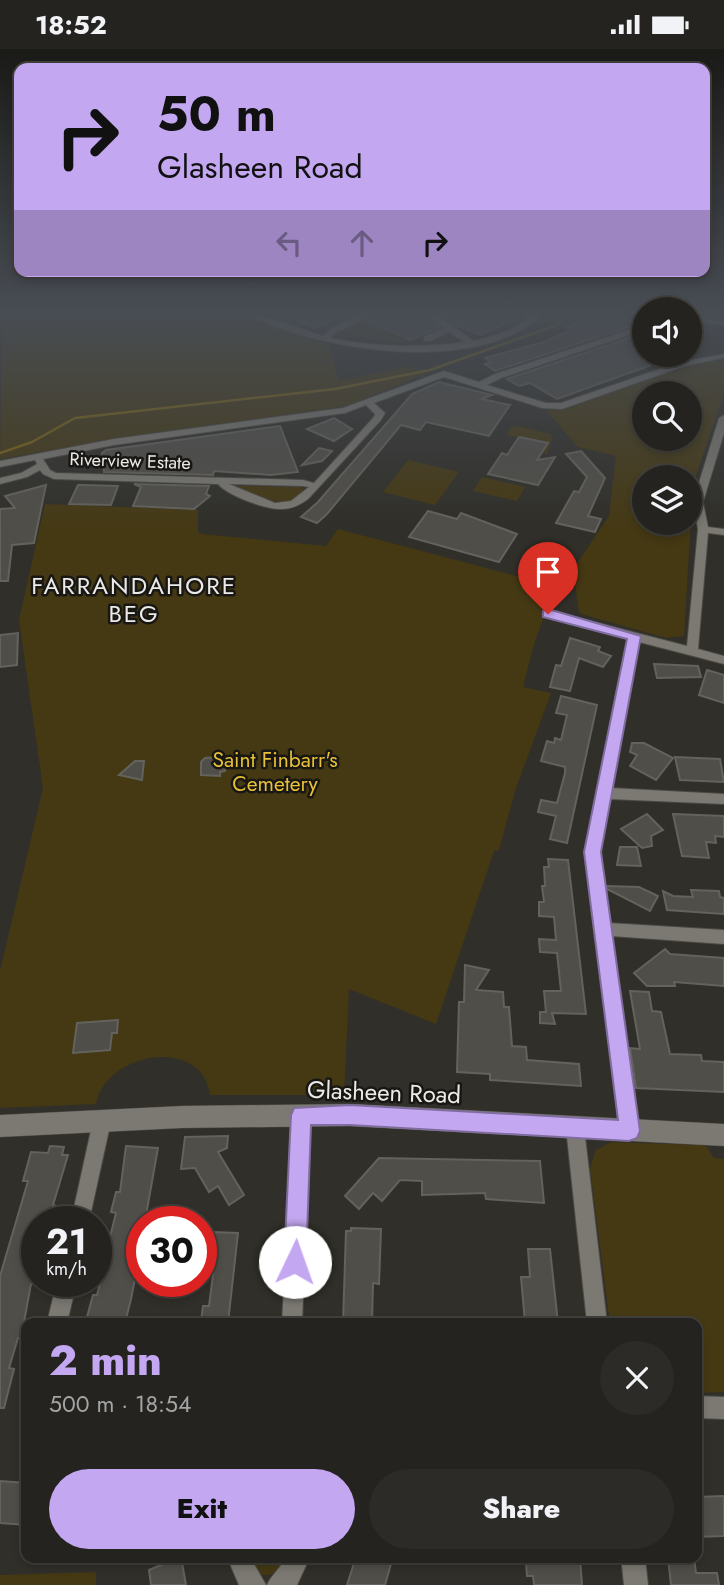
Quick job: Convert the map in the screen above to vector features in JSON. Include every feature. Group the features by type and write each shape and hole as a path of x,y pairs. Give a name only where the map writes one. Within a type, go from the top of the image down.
{"main road":[{"name":"Glasheen Road","path":"0,1126 350,1115 724,1135"}],"street":[{"name":"Riverview Estate","path":"0,464 39,461 114,442 345,410 414,385"},
{"path":"480,385 545,406 562,406 623,385"},
{"name":"Riverview Estate","path":"221,482 229,489 286,507 303,501 379,418 380,413 369,403"},
{"path":"692,652 703,529 698,502 724,418"},
{"path":"711,457 724,460"},
{"name":"Riverview Estate","path":"0,481 24,475 39,461"},
{"name":"Riverview Estate","path":"39,461 54,476 303,483 316,487"},
{"path":"703,529 724,532"},
{"path":"548,614 724,660"},
{"path":"629,1131 593,853 602,793 634,636"},
{"path":"602,793 724,799"},
{"path":"603,929 724,937"},
{"path":"292,1318 302,1115"},
{"path":"83,1206 102,1121"},
{"path":"575,1128 596,1318"},
{"path":"58,1318 63,1297"},
{"path":"702,1407 724,1408"},
{"path":"240,1563 243,1572 254,1585"},
{"path":"279,1585 289,1577 296,1563"},
{"path":"634,1563 636,1585"}],"green space":[{"path":"1,385 399,385 346,406 132,436 0,459"},
{"path":"702,385 724,385 724,393 700,465 632,465 632,535 690,535 684,636 666,638 581,614 575,583 560,566 576,565 609,516 616,456 578,447 546,410 569,408 632,386 632,451 702,451"},
{"path":"518,426 550,434 552,439 547,454 543,453 548,443 507,435 511,427"},
{"path":"408,460 459,472 435,505 383,492"},
{"path":"482,477 525,487 517,501 473,491"},
{"path":"232,486 300,487 305,491 289,501 280,502 260,498"},
{"name":"Saint Finbarr's Cemetery","path":"45,504 198,510 198,532 202,534 326,546 338,529 555,586 534,644 523,687 551,693 515,791 499,850 494,851 436,1024 349,989 344,1095 210,1095 204,1076 191,1064 173,1058 154,1058 135,1062 117,1072 103,1086 96,1104 0,1108 0,971 43,788 19,620"},
{"path":"611,1142 701,1145 706,1146 714,1158 724,1159 724,1392 702,1393 702,1318 609,1318 590,1168 596,1150"},
{"path":"249,1563 283,1563 270,1575 254,1572"},
{"path":"96,1572 96,1585 0,1585 0,1575"}],"building":[{"path":"433,385 450,385 492,395 482,399 510,405 489,436 426,422 420,430 401,425 327,514 317,523 301,517 318,502 412,394"},
{"path":"533,385 597,385 557,399"},
{"path":"334,418 352,429 334,441 307,429"},
{"path":"280,426 298,472 271,475 214,471 213,475 104,472 102,453 106,450"},
{"path":"519,437 548,443 537,460 555,457 538,485 488,474 502,453 507,455"},
{"path":"319,448 332,451 322,461 302,465"},
{"path":"581,451 605,478 588,516 601,519 595,532 556,523 574,491 579,492 587,477 566,454"},
{"path":"134,484 209,486 206,494 210,496 194,509 133,506 141,487"},
{"path":"46,485 34,543 12,545 8,581 0,581 0,509 15,508 5,496"},
{"path":"78,485 118,486 111,505 69,504"},
{"path":"428,511 457,519 461,513 517,534 499,562 409,537"},
{"path":"18,633 17,665 0,667 0,635"},
{"path":"570,638 600,647 598,651 611,656 603,667 579,658 570,691 550,687 556,665 561,666"},
{"path":"654,664 698,666 701,677 657,678"},
{"path":"707,670 724,675 724,703 699,695"},
{"path":"561,696 597,705 567,843 550,839 556,816 538,812 541,800 557,803 565,773 565,767 541,761 547,741 554,743 555,738 561,740 567,715 556,713"},
{"path":"632,743 644,743 673,758 656,780 630,766 637,755 630,752"},
{"path":"217,757 217,761 226,760 225,771 220,772 220,776 201,775 201,762 205,758"},
{"path":"675,757 720,759 724,782 680,780"},
{"path":"135,761 144,761 142,780 119,775"},
{"path":"647,814 663,830 651,836 652,846 642,848 621,829"},
{"path":"673,814 724,816 724,837 715,836 716,843 706,842 709,858 682,856"},
{"path":"620,847 637,847 641,866 617,865"},
{"path":"548,859 568,860 586,1014 552,1013 555,1024 540,1023 540,1012 546,1012 544,991 561,991 557,953 540,952 539,939 556,940 554,917 539,916 539,902 544,902 542,886 545,886 544,867 549,867"},
{"path":"606,886 639,887 658,896 650,911 607,889"},
{"path":"691,890 719,891 720,897 724,898 724,914 667,910 663,891 673,896 693,897"},
{"path":"665,949 670,954 724,958 724,986 674,982 675,986 647,986 634,973"},
{"path":"465,965 489,970 476,990 503,992 504,1007 509,1007 512,1046 526,1047 527,1060 579,1064 581,1086 490,1080 490,1074 457,1072 459,1002 464,1002"},
{"path":"630,991 649,992 652,1011 661,1012 670,1054 701,1055 702,1061 724,1062 724,1092 636,1088 630,1048 640,1049"},
{"path":"118,1020 117,1033 112,1033 110,1050 73,1053 77,1023"},
{"path":"228,1136 227,1148 218,1152 244,1195 229,1205 218,1186 209,1192 195,1168 181,1169 185,1137"},
{"path":"50,1146 64,1147 62,1155 68,1155 53,1205 56,1206 21,1206 21,1297 29,1297 25,1318 21,1318 21,1338 18,1338 9,1368 14,1369 4,1408 0,1408 0,1276 28,1181 23,1181 31,1152 48,1153"},
{"path":"126,1146 158,1148 148,1206 126,1206 126,1297 131,1297 126,1318 87,1317 92,1297 112,1297 112,1229 116,1213 112,1212 112,1208 116,1192 120,1192"},
{"path":"379,1158 540,1161 544,1203 486,1199 485,1193 422,1195 422,1181 400,1180 382,1201 373,1193 359,1209 345,1196"},
{"path":"351,1228 381,1229 379,1284 373,1283 372,1318 343,1318 346,1231 351,1231"},
{"path":"217,1232 238,1233 229,1318 201,1318 203,1306 209,1306 210,1297 217,1297"},
{"path":"528,1249 550,1249 557,1318 525,1318 521,1277 530,1277"},
{"path":"0,1481 21,1483 21,1525 0,1523"},
{"path":"724,1496 724,1536 702,1537 702,1497"},
{"path":"166,1563 182,1563 186,1585 151,1585 149,1570"},
{"path":"354,1563 391,1563 385,1585 347,1585"},
{"path":"526,1563 580,1563 582,1585 534,1585 533,1576 527,1576"},
{"path":"669,1563 695,1563 696,1573 717,1573 719,1585 671,1585"}],"waterway":[{"path":"0,453 32,442 75,418 357,385"}],"district":[{"name":"FARRANDAHORE BEG","path":"134,599"}],"route":[{"path":"295,1262 302,1115 534,1124 629,1131 593,852 634,636 548,614"}]}
